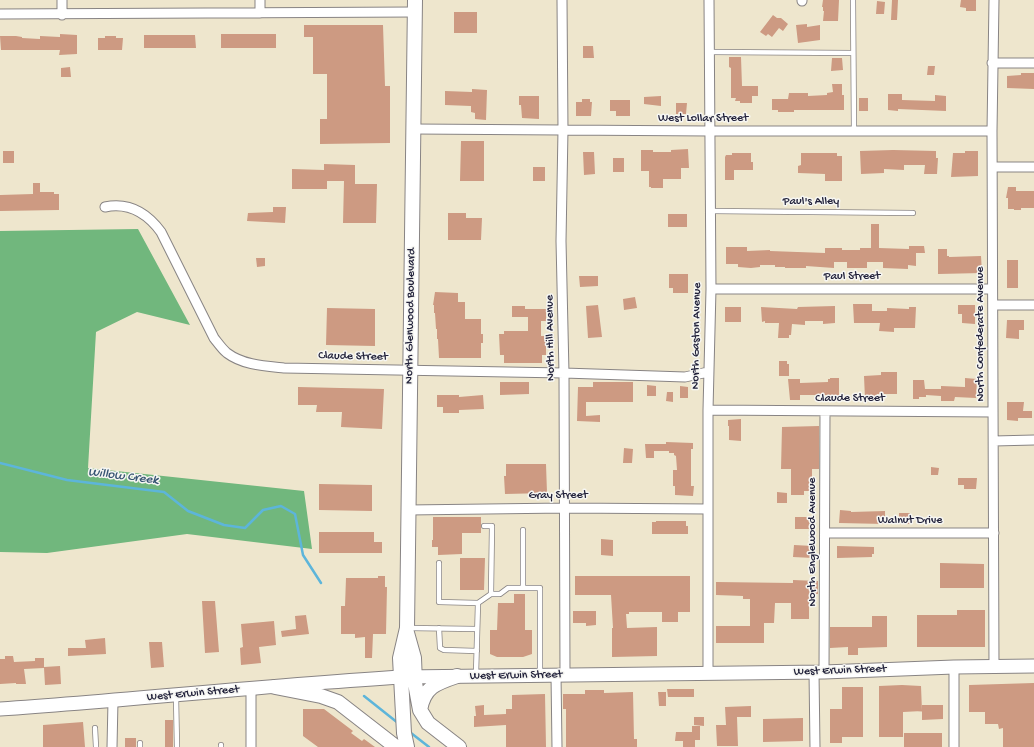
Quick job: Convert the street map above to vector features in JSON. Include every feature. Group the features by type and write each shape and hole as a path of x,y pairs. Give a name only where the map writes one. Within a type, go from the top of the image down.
{"main road":[{"name":"North Glenwood Boulevard","path":"408,677 400,658 407,630 415,6"},
{"name":"West Erwin Street","path":"0,709 176,696 339,681 408,677 708,672 819,672 954,667 1034,666"},
{"path":"420,710 423,698 429,689 440,682 457,676"},
{"path":"408,677 416,694 420,710 428,723 459,747"},
{"path":"407,747 404,733 408,677"},
{"path":"275,687 321,696 338,702 396,747"}],"street":[{"path":"62,0 62,15"},
{"path":"260,0 260,13"},
{"name":"North Hill Avenue","path":"557,747 565,508 561,241 563,130 562,0"},
{"name":"North Gaston Avenue","path":"708,672 708,372 711,290 709,0"},
{"name":"North Confederate Avenue","path":"994,0 992,63 994,667"},
{"path":"0,14 62,15 260,13 415,6"},
{"path":"992,63 1034,63"},
{"name":"West Lollar Street","path":"414,128 710,131 992,131"},
{"path":"993,167 1034,167"},
{"name":"Claude Street","path":"105,207 121,206 133,208 154,222 214,338 226,352 238,359 252,364 284,368 564,373 685,377 708,372"},
{"name":"Paul Street","path":"711,290 992,290"},
{"path":"993,305 1034,305"},
{"name":"Claude Street","path":"708,410 993,412"},
{"name":"North Englewood Avenue","path":"815,747 825,533 825,412"},
{"path":"994,441 1034,440"},
{"name":"Gray Street","path":"408,510 565,508 708,509"},
{"name":"Walnut Drive","path":"825,533 994,533"},
{"path":"954,667 954,747"},
{"path":"250,747 251,689"},
{"path":"112,747 113,701"}],"lane":[{"path":"853,0 854,131"},
{"path":"710,52 853,53"},
{"name":"Paul's Alley","path":"710,211 913,213"},
{"path":"484,526 492,526 491,594"},
{"path":"523,530 523,588"},
{"path":"439,563 438,602 478,603 491,594 500,594 508,588 540,588 540,676"},
{"path":"476,676 478,603"},
{"path":"439,628 440,648 444,650 476,651"},
{"path":"407,630 477,628"},
{"path":"176,696 177,747"},
{"path":"96,728 96,747"}],"green space":[{"path":"138,229 190,325 137,312 96,332 88,468 304,491 312,549 187,534 47,553 0,552 0,231"}],"building":[{"path":"823,0 839,0 838,21 823,21"},
{"path":"892,0 898,0 897,20 891,20"},
{"path":"961,0 976,0 976,11 966,11 966,8 960,7"},
{"path":"877,1 885,2 884,14 876,14"},
{"path":"454,12 477,12 477,33 454,33"},
{"path":"773,15 777,18 781,18 788,24 783,31 779,28 772,37 768,34 766,36 760,32"},
{"path":"807,24 807,27 820,25 820,40 798,43 796,25"},
{"path":"304,25 383,25 385,86 390,86 390,143 320,144 320,119 327,119 327,74 313,74 313,37 304,37"},
{"path":"60,34 77,35 77,54 59,55 60,50 1,50 0,36 40,39 40,36 60,37"},
{"path":"221,34 276,34 276,48 221,48"},
{"path":"144,35 195,35 196,48 144,48"},
{"path":"105,36 116,36 116,38 123,38 122,50 98,50 98,38 105,38"},
{"path":"583,46 593,46 594,58 583,58"},
{"path":"729,57 741,57 742,86 758,86 758,96 752,96 752,103 740,103 740,101 735,101 736,98 731,98 731,68 729,67"},
{"path":"832,58 842,58 843,70 831,71"},
{"path":"928,66 935,66 934,75 927,75"},
{"path":"70,67 71,77 61,77 61,68"},
{"path":"1021,73 1034,73 1034,89 1007,88 1007,76 1021,75"},
{"path":"832,84 842,84 844,110 794,110 794,112 778,112 778,110 772,110 772,99 788,99 789,93 808,93 808,96 827,95 827,93 833,92"},
{"path":"472,89 487,90 486,120 475,119 475,113 471,112 471,106 445,105 445,91 472,92"},
{"path":"888,94 902,94 902,100 935,101 935,95 946,96 946,111 888,110"},
{"path":"519,96 539,96 539,119 522,118 521,105 519,105"},
{"path":"661,96 661,106 644,104 644,97"},
{"path":"859,98 868,98 868,111 859,111"},
{"path":"582,99 590,99 590,102 592,102 591,116 576,116 576,102 582,102"},
{"path":"610,100 630,100 630,116 616,116 616,111 610,111"},
{"path":"676,103 687,103 686,114 676,114"},
{"path":"461,141 484,141 484,181 460,181"},
{"path":"688,149 689,168 681,168 681,179 663,179 663,188 649,187 649,171 641,171 641,150 671,152 671,150"},
{"path":"3,151 14,151 14,163 3,163"},
{"path":"860,151 936,151 936,158 938,158 937,174 924,174 925,165 904,165 904,170 884,169 884,173 861,174"},
{"path":"965,151 978,151 978,176 951,177 953,153 965,153"},
{"path":"583,152 594,152 595,174 584,175"},
{"path":"732,153 751,153 753,170 734,170 734,180 725,180 725,157 726,155 732,155"},
{"path":"801,153 837,153 837,156 842,156 842,181 825,181 825,174 798,173 798,166 801,165"},
{"path":"613,158 624,158 624,172 613,172"},
{"path":"324,164 355,165 355,184 377,184 376,223 343,223 344,181 327,181 327,189 292,189 292,169 324,170"},
{"path":"533,167 545,167 545,181 533,181"},
{"path":"33,183 40,183 40,192 54,192 54,194 59,194 59,210 0,211 0,195 33,194"},
{"path":"1008,187 1016,187 1016,191 1034,191 1034,208 1021,208 1021,210 1008,209 1008,198 1006,198"},
{"path":"273,207 286,207 285,223 247,221 248,213 273,212"},
{"path":"448,213 466,213 466,218 482,218 481,240 448,240"},
{"path":"668,214 687,214 687,227 668,227"},
{"path":"871,224 879,224 879,248 909,249 909,246 924,246 925,253 916,253 916,266 908,265 908,269 883,268 883,262 867,262 867,268 847,268 847,262 834,262 834,268 806,266 806,268 785,268 775,267 775,265 760,265 760,267 751,268 738,267 738,264 726,264 726,247 747,247 747,251 770,250 825,253 825,248 860,250 860,248 871,248"},
{"path":"938,249 947,249 947,256 949,257 981,256 982,273 938,274"},
{"path":"256,258 265,258 265,266 257,267"},
{"path":"1007,260 1018,260 1018,288 1007,288"},
{"path":"669,274 688,274 688,293 673,293 673,288 669,288"},
{"path":"579,276 598,276 598,286 580,287"},
{"path":"435,292 458,293 458,302 465,302 465,319 481,319 481,334 483,334 483,343 481,343 481,358 439,358 437,329 433,305"},
{"path":"635,297 637,308 624,310 623,299"},
{"path":"853,304 872,304 872,311 887,311 887,308 909,309 909,307 916,307 915,328 894,328 894,332 879,331 880,323 854,323"},
{"path":"598,305 602,337 588,338 586,306"},
{"path":"958,305 975,305 975,324 962,323 962,314 958,314"},
{"path":"512,306 525,306 525,309 546,309 546,321 541,321 541,336 554,336 554,344 546,344 546,355 542,355 542,363 504,363 504,355 500,355 499,334 504,334 504,331 528,331 528,317 512,317"},
{"path":"835,306 835,323 823,324 823,321 805,321 805,325 792,324 791,335 789,335 789,338 778,338 779,323 762,322 761,307 797,309 798,307"},
{"path":"725,307 741,307 741,322 725,322"},
{"path":"327,308 375,309 375,346 326,345"},
{"path":"1007,320 1024,320 1024,330 1019,330 1019,339 1006,338"},
{"path":"779,361 787,361 787,364 789,364 789,376 779,376"},
{"path":"881,372 897,372 897,394 877,394 877,399 865,399 864,376 881,375"},
{"path":"839,378 839,398 832,398 832,396 828,395 800,395 800,400 790,400 788,379 800,379 800,383 828,382 828,379"},
{"path":"965,378 977,379 976,398 955,397 954,401 941,401 941,396 926,395 926,397 913,399 913,380 924,380 925,389 941,389 941,386 965,387"},
{"path":"500,382 529,382 529,394 500,395"},
{"path":"593,382 633,382 633,402 586,402 586,416 600,415 600,422 577,421 578,387 593,387"},
{"path":"647,385 656,386 656,396 647,396"},
{"path":"680,386 688,387 688,398 680,398"},
{"path":"298,387 384,389 382,429 341,427 342,412 316,412 317,405 298,405"},
{"path":"667,392 673,392 673,402 666,401"},
{"path":"437,395 459,395 459,397 483,395 484,409 459,410 459,413 443,413 443,407 437,407"},
{"path":"1007,402 1024,402 1023,411 1032,411 1032,418 1018,418 1018,421 1007,420"},
{"path":"741,419 741,441 729,440 728,420"},
{"path":"819,426 819,469 812,469 812,491 804,491 804,495 791,495 791,469 781,469 782,427"},
{"path":"666,442 693,443 693,449 691,449 691,486 694,486 693,496 675,495 675,486 673,486 673,470 677,470 676,456 674,453 669,453 669,451 654,451 654,458 646,458 645,444 666,444"},
{"path":"624,448 633,449 632,463 623,463"},
{"path":"506,464 546,464 547,493 505,494 504,476 506,476"},
{"path":"931,467 939,468 938,475 931,475"},
{"path":"958,478 977,478 976,489 964,489 964,485 958,485"},
{"path":"319,484 372,485 372,511 319,510"},
{"path":"777,492 787,493 787,503 777,503"},
{"path":"840,510 851,512 885,511 885,524 839,523"},
{"path":"899,513 910,513 910,524 899,524"},
{"path":"433,517 481,517 481,533 462,533 462,554 438,555 438,547 432,547"},
{"path":"795,517 815,517 815,529 795,529"},
{"path":"686,521 686,526 688,526 688,534 652,534 652,522"},
{"path":"319,532 374,532 374,542 382,542 382,553 319,553"},
{"path":"601,539 613,540 613,556 601,555"},
{"path":"794,545 813,546 813,558 793,557"},
{"path":"837,546 874,547 874,554 872,554 872,557 837,558"},
{"path":"460,558 485,558 484,590 460,590"},
{"path":"940,563 984,564 984,588 940,588"},
{"path":"378,576 385,576 385,587 387,587 386,634 373,634 372,658 365,658 365,637 355,638 355,634 341,634 341,606 345,606 346,578 378,578"},
{"path":"575,576 690,576 690,612 678,612 678,622 662,622 662,612 629,612 629,614 626,614 627,628 657,627 657,656 612,657 613,628 611,595 575,595"},
{"path":"793,580 818,581 818,594 809,594 809,619 791,619 791,603 775,603 774,623 764,623 764,643 716,643 716,626 750,626 750,599 743,599 743,596 716,595 716,582 793,583"},
{"path":"514,594 525,594 525,630 532,630 532,654 523,657 497,657 490,654 490,630 497,630 498,603 514,603"},
{"path":"202,601 215,601 219,652 205,653"},
{"path":"957,610 985,610 985,647 917,647 917,615 957,615"},
{"path":"573,611 596,611 596,625 586,626 586,623 573,623"},
{"path":"306,615 309,634 282,637 281,631 296,629 295,616"},
{"path":"872,616 887,616 887,647 858,648 858,655 848,655 848,647 830,648 830,627 872,627"},
{"path":"274,621 276,645 259,647 261,663 241,665 240,648 243,647 241,624"},
{"path":"105,638 106,654 68,656 68,648 86,648 85,640"},
{"path":"149,642 162,642 164,667 151,668"},
{"path":"5,656 13,656 14,662 35,661 35,658 44,658 44,667 60,666 61,684 45,685 44,668 24,669 26,684 0,684 0,659 5,659"},
{"path":"1034,683 1034,747 1003,747 1003,728 999,729 998,724 985,724 985,712 969,712 969,685"},
{"path":"879,686 921,686 922,711 903,712 903,737 879,737"},
{"path":"842,687 863,687 863,737 842,737 842,743 830,743 830,709 842,709"},
{"path":"667,689 694,689 694,697 668,697"},
{"path":"585,690 604,690 604,693 633,692 634,739 637,739 637,747 566,747 566,709 563,709 563,694 585,694"},
{"path":"658,692 666,692 666,706 659,706"},
{"path":"545,694 546,747 506,747 506,725 474,727 474,716 476,716 475,706 484,705 484,715 506,714 506,709 512,709 512,695"},
{"path":"922,705 943,705 943,719 922,720"},
{"path":"751,706 751,717 737,717 738,746 717,746 716,725 726,725 725,707"},
{"path":"303,709 324,709 353,731 351,733 362,741 364,739 375,747 318,747 303,736"},
{"path":"694,717 704,717 704,726 694,725"},
{"path":"803,718 803,741 763,742 763,719"},
{"path":"165,720 173,720 173,747 165,747"},
{"path":"83,722 85,747 43,747 43,725"},
{"path":"692,726 700,726 700,740 695,740 695,747 683,747 683,741 675,741 676,732 692,732"},
{"path":"904,733 942,733 942,747 904,747"},
{"path":"125,738 136,738 136,747 125,747"}],"waterway":[{"name":"Willow Creek","path":"0,463 67,480 164,492 188,511 224,525 245,528 263,510 281,506 295,514 303,555 321,583"},
{"name":"Willow Creek","path":"364,696 398,723"},
{"name":"Willow Creek","path":"411,733 429,747"}]}
